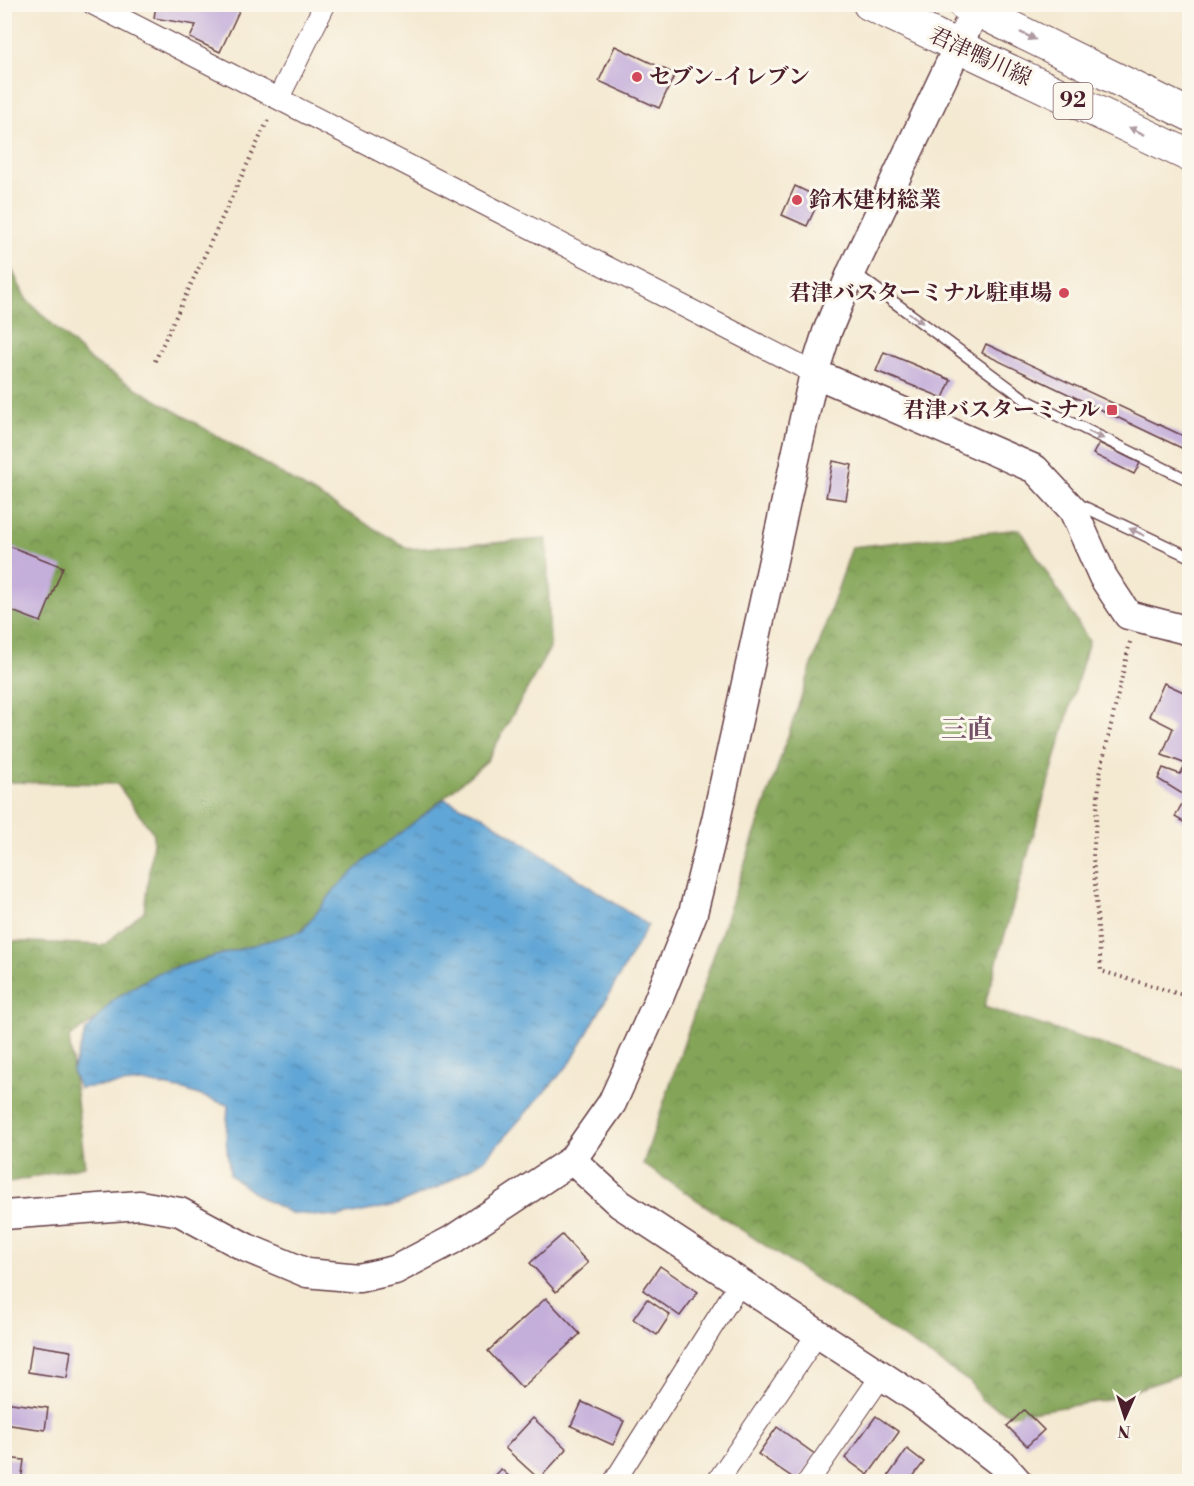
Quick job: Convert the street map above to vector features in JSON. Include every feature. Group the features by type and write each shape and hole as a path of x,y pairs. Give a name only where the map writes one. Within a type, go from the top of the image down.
{"main road":[{"name":"君津鴨川線","path":"868,4 1190,156"},
{"name":"君津鴨川線","path":"973,6 1190,115"}],"street":[{"path":"93,4 279,97 814,373 1035,469 1073,510 1103,577 1128,615 1190,631"},
{"path":"279,97 325,4"},
{"path":"4,1215 140,1205 180,1212 247,1248 308,1273 359,1278 395,1270 452,1239 572,1160 612,1103 657,1003 693,913 716,820 814,373 852,271 957,46 973,6"},
{"path":"572,1160 620,1204 741,1281 919,1400 1002,1464 1018,1482"},
{"path":"614,1482 741,1281"},
{"path":"717,1482 818,1333"},
{"path":"808,1482 882,1375"}],"lane":[{"path":"852,271 1026,400 1190,481"},
{"path":"1064,498 1190,557"}],"path":[{"path":"155,361 279,97"},
{"path":"1128,615 1130,649 1100,773 1094,844 1101,970 1190,997"}],"green space":[{"path":"4,253 26,299 92,362 409,549 547,539 550,648 487,761 362,867 298,935 175,967 69,1037 85,1166 5,1183 5,941 104,945 144,911 154,834 117,784 5,782"},
{"path":"1020,529 1089,641 984,1007 1189,1072 1189,1372 1103,1401 1011,1415 981,1400 971,1383 643,1164 852,547"}],"water":[{"path":"444,799 483,816 648,925 571,1062 484,1160 441,1186 396,1205 338,1217 291,1213 258,1196 230,1175 226,1139 228,1105 184,1090 142,1082 79,1088 72,1071 86,1031 114,999 157,973 302,931 335,889 369,857"}],"building":[{"path":"156,5 230,5 240,9 220,52 190,38 196,25 154,18"},
{"name":"セブン-イレブン","path":"615,46 675,74 659,108 599,81"},
{"path":"795,186 820,198 807,226 782,215"},
{"path":"986,344 1190,439 1190,452 982,353"},
{"path":"884,352 951,380 943,398 876,371"},
{"path":"1099,443 1140,463 1134,474 1093,454"},
{"path":"833,461 852,465 846,500 826,497"},
{"path":"4,544 63,567 41,622 4,608"},
{"path":"1164,683 1190,695 1190,826 1175,817 1186,796 1158,779 1163,768 1180,774 1186,764 1162,755 1173,728 1149,716"},
{"path":"562,1235 588,1263 556,1292 530,1263"},
{"path":"660,1266 698,1292 680,1316 643,1290"},
{"path":"546,1298 580,1334 522,1388 488,1351"},
{"path":"647,1299 670,1315 657,1335 633,1319"},
{"path":"32,1345 71,1351 67,1378 28,1372"},
{"path":"4,1402 48,1408 45,1430 4,1424"},
{"path":"582,1402 624,1421 613,1445 571,1426"},
{"path":"1024,1410 1044,1430 1027,1446 1007,1426"},
{"path":"876,1416 899,1432 868,1475 845,1458"},
{"path":"533,1418 567,1449 539,1479 505,1448"},
{"path":"777,1427 816,1455 798,1481 758,1454"},
{"path":"907,1449 924,1462 909,1482 884,1482"},
{"path":"4,1458 24,1460 21,1482 4,1482"},
{"path":"501,1469 515,1482 490,1482"}],"place":[{"name":"セブン-イレブン","path":"637,77"},
{"name":"鈴木建材総業","path":"797,200"},
{"name":"君津バスターミナル駐車場","path":"1064,293"},
{"name":"君津バスターミナル","path":"1112,410"}],"district":[{"name":"三直","path":"967,730"}]}
